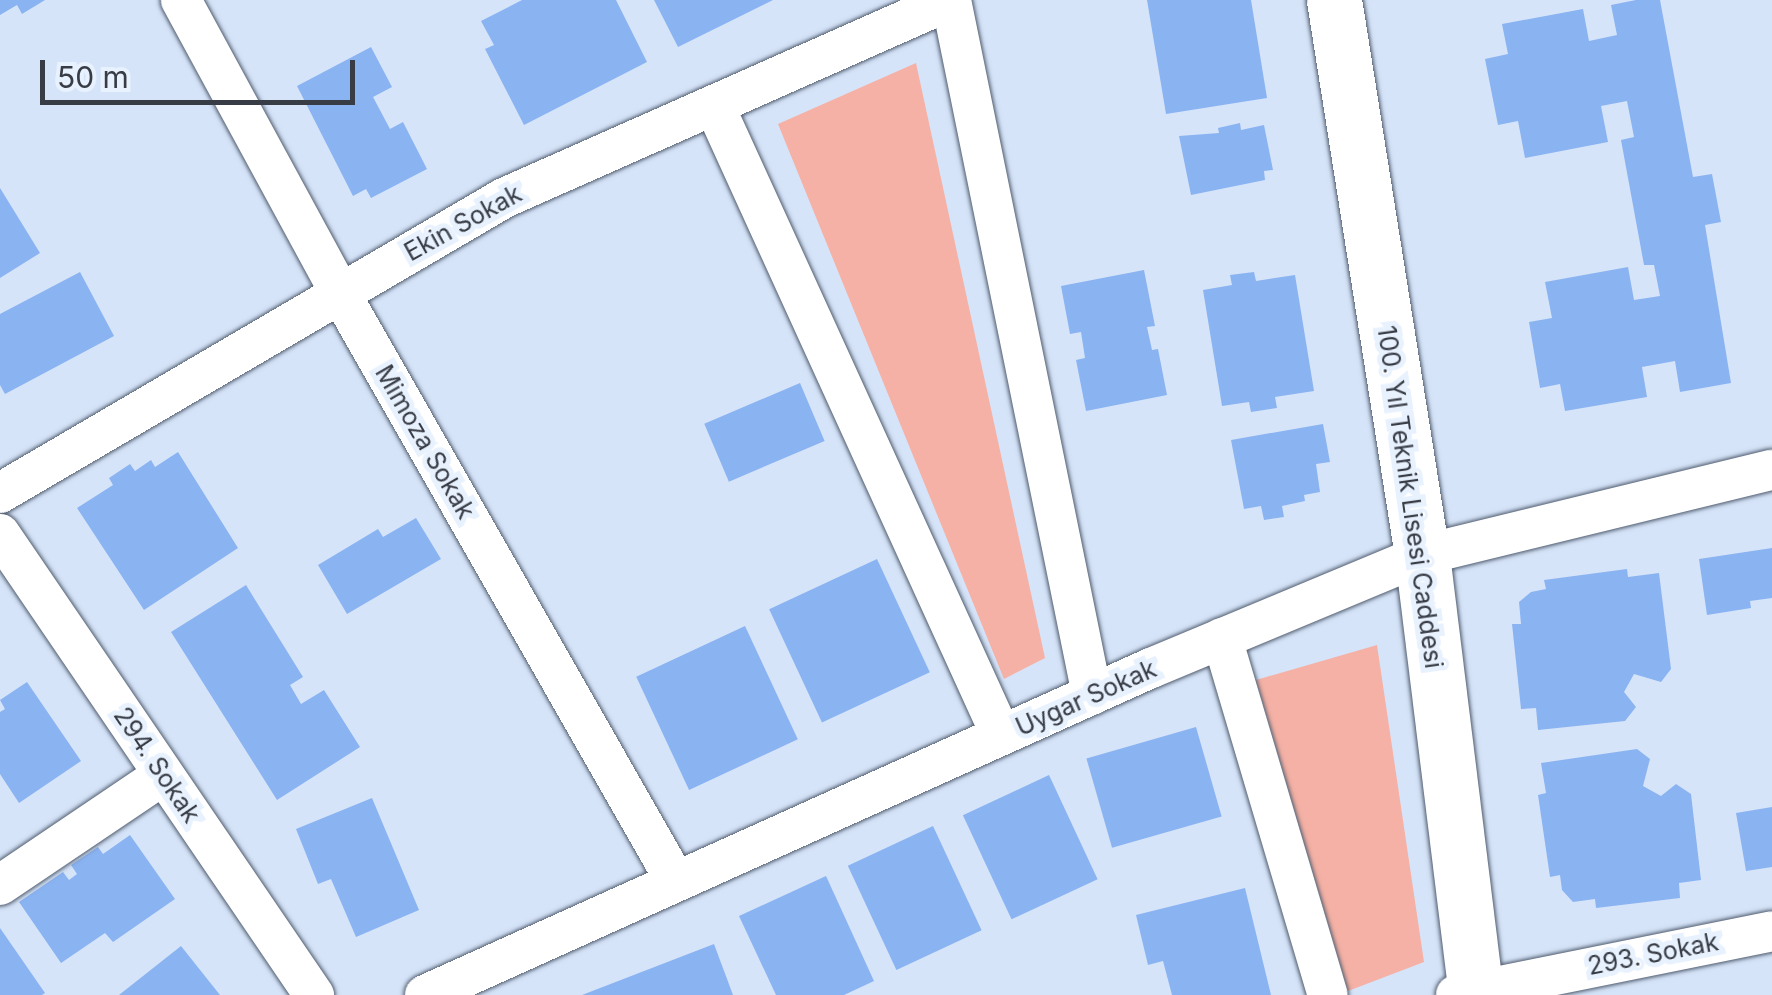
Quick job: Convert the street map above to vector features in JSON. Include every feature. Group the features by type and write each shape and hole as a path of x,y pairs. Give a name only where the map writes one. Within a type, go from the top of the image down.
{"main road":[{"name":"100. Yıl Teknik Lisesi Caddesi","path":"1334,0 1422,555 1469,993"}],"street":[{"name":"Mimoza Sokak","path":"181,0 340,293 675,880"},
{"name":"Ekin Sokak","path":"0,493 504,198 951,0"},
{"path":"951,0 1092,695"},
{"path":"714,105 1001,736"},
{"name":"Uygar Sokak","path":"425,995 1092,695 1422,555 1772,470"},
{"name":"294. Sokak","path":"0,534 314,995"},
{"path":"1222,638 1328,995"},
{"path":"0,885 163,774"},
{"name":"293. Sokak","path":"1469,993 1772,931"}],"shaded area":[{"path":"916,63 1045,658 1004,679 778,124"},
{"path":"1377,645 1424,962 1348,991 1256,680"}],"building":[{"path":"0,0 45,0 22,14 17,5 0,15"},
{"path":"522,0 616,0 647,62 524,125 485,49 494,45 481,21"},
{"path":"654,0 773,0 678,47"},
{"path":"1147,0 1251,0 1267,98 1166,114"},
{"path":"1660,0 1693,177 1712,174 1721,222 1705,225 1731,383 1680,392 1675,361 1642,367 1647,397 1565,411 1560,384 1540,388 1529,322 1552,318 1545,282 1628,267 1634,300 1660,296 1654,265 1644,265 1621,140 1634,137 1627,101 1601,106 1608,142 1525,158 1518,121 1498,125 1485,59 1508,54 1502,24 1583,9 1589,41 1617,35 1611,5"},
{"path":"371,47 392,87 373,97 390,129 403,122 427,169 371,198 366,189 353,196 297,86"},
{"path":"1240,123 1241,130 1264,125 1273,170 1264,171 1265,180 1191,195 1179,136 1219,133 1218,128"},
{"path":"0,188 40,253 0,278"},
{"path":"1144,270 1155,326 1147,327 1152,350 1158,349 1167,395 1086,411 1076,360 1085,358 1081,332 1070,334 1061,286"},
{"path":"80,272 114,336 5,394 0,385 0,314"},
{"path":"1254,272 1256,281 1295,275 1314,391 1275,397 1277,408 1251,412 1249,402 1222,406 1203,290 1232,285 1230,275"},
{"path":"800,383 825,441 729,482 704,424"},
{"path":"1323,424 1330,462 1316,464 1320,492 1304,495 1305,501 1282,506 1284,517 1264,520 1261,506 1244,509 1231,440"},
{"path":"178,452 238,548 144,610 77,508 113,485 109,478 130,464 135,471 151,460 155,467"},
{"path":"416,518 441,559 347,614 318,565 378,529 383,537"},
{"path":"1772,548 1772,598 1750,601 1751,608 1707,615 1699,559"},
{"path":"877,559 930,672 822,723 769,609"},
{"path":"1627,569 1628,577 1659,573 1671,669 1661,682 1634,674 1624,692 1636,707 1625,721 1538,730 1536,708 1521,709 1512,624 1521,624 1519,602 1531,592 1546,589 1544,580"},
{"path":"246,585 303,677 290,685 301,704 324,690 360,747 277,800 171,632"},
{"path":"745,626 798,739 689,790 636,677"},
{"path":"27,682 81,761 19,803 0,774 0,712 5,709 0,700"},
{"path":"1196,727 1222,816 1112,848 1086,758"},
{"path":"1637,749 1650,759 1643,786 1661,796 1676,784 1691,794 1701,880 1679,883 1680,898 1596,908 1595,899 1573,902 1562,890 1560,875 1550,877 1538,795 1546,793 1541,763"},
{"path":"1049,775 1098,879 1012,919 963,815"},
{"path":"372,798 419,910 356,937 331,879 318,884 296,829"},
{"path":"1772,807 1772,867 1746,871 1736,813"},
{"path":"933,826 982,930 896,970 848,866"},
{"path":"130,835 175,899 113,942 105,933 61,963 19,902 63,872 69,880 77,874 71,865 98,847 103,854"},
{"path":"826,876 874,981 844,995 776,995 739,916"},
{"path":"1245,888 1271,995 1172,995 1163,961 1148,965 1136,915"},
{"path":"0,928 45,993 42,995 0,995"},
{"path":"714,944 733,995 582,995"},
{"path":"181,946 220,995 119,995"}]}
